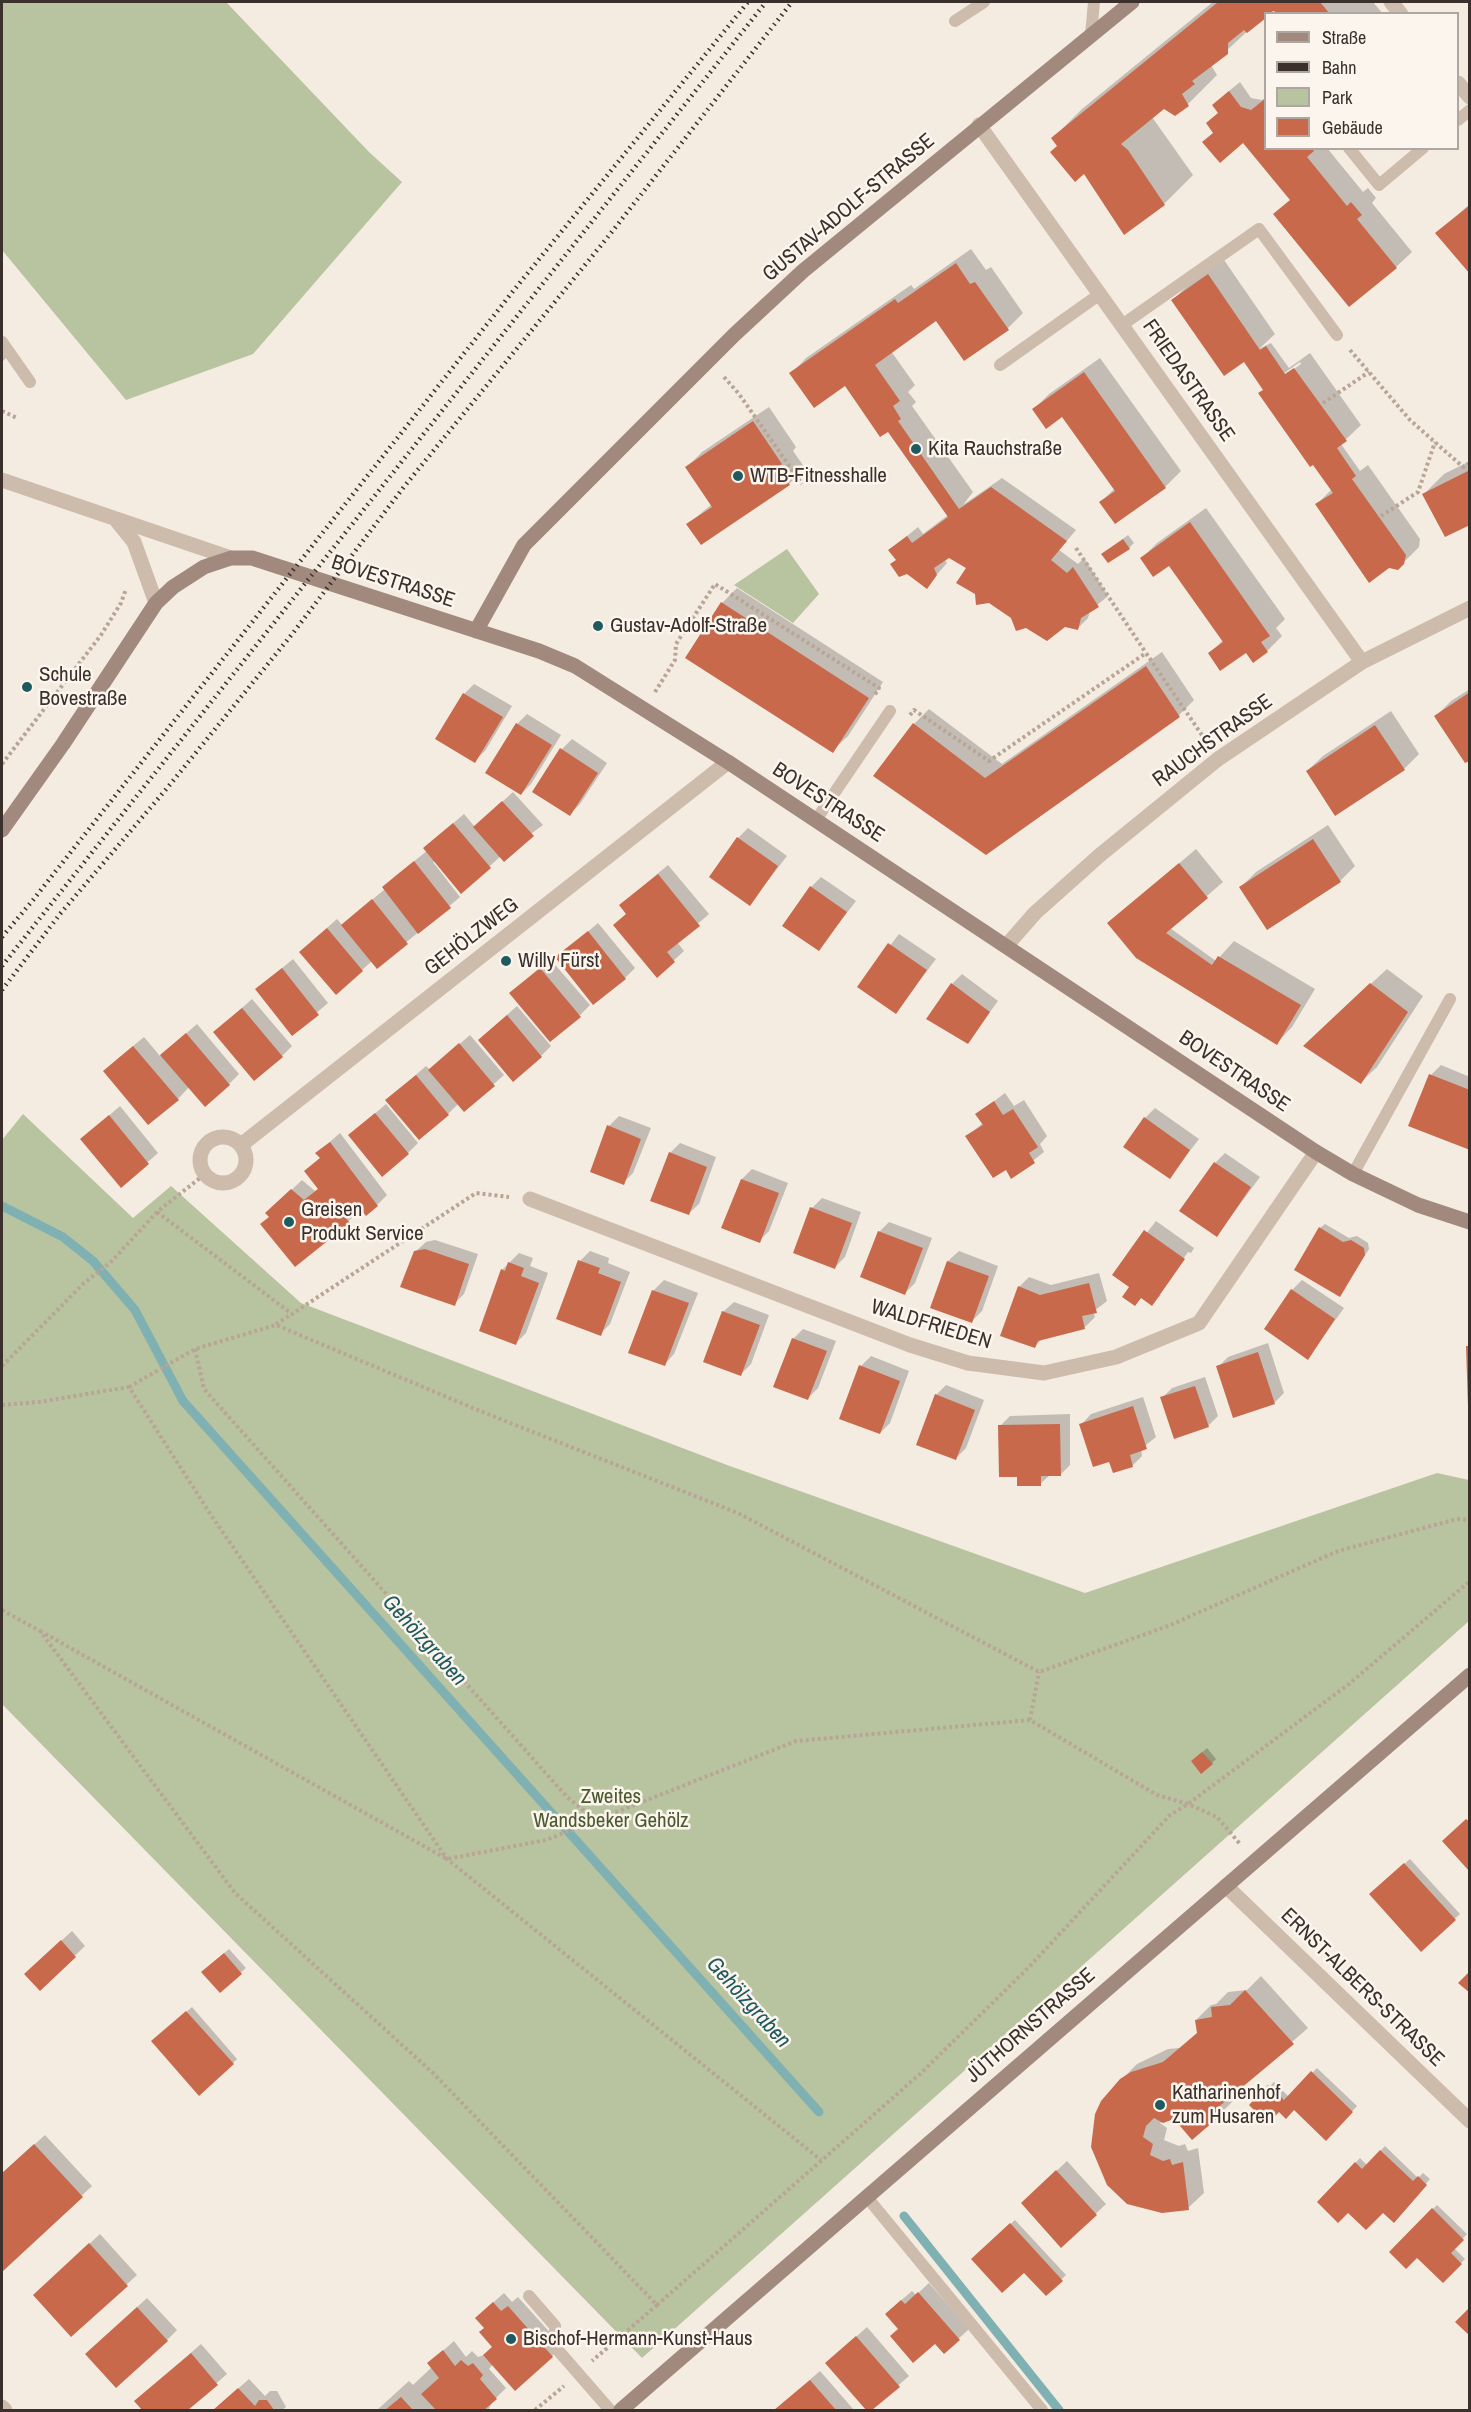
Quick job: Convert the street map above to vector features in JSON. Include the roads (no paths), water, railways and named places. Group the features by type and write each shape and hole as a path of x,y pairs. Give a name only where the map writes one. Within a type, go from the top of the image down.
{"street":[{"name":"GUSTAV-ADOLF-STRASSE","path":"476,631 525,545 709,361 803,271 1132,2"},
{"path":"1459,84 1470,97"},
{"name":"FRIEDASTRASSE","path":"979,125 1362,662"},
{"name":"BOVESTRASSE","path":"2,480 117,521 231,558 252,558 575,666 646,708 1316,1152 1353,1174 1418,1205 1470,1222"},
{"path":"117,521 134,542 156,603"},
{"path":"2,830 63,744 156,603 185,578 204,567 231,558"},
{"name":"RAUCHSTRASSE","path":"1006,945 1035,913 1100,855 1218,759 1362,662 1470,608"},
{"name":"GEHÖLZWEG","path":"241,1145 728,762"},
{"path":"223,1137 232,1139 241,1145 245,1155 245,1165 241,1174 223,1183 205,1174 200,1165 200,1155 205,1145 212,1139 223,1137"},
{"name":"WALDFRIEDEN","path":"530,1199 910,1345 968,1364 1044,1373 1116,1357 1199,1323 1316,1152"},
{"name":"JÜTHORNSTRASSE","path":"621,2410 1470,1675"},
{"name":"ERNST-ALBERS-STRASSE","path":"1226,1886 1470,2121"},
{"path":"2,2407 5,2410"}],"lane":[{"path":"955,21 984,2"},
{"path":"1091,35 1094,2"},
{"path":"1351,150 1379,185 1421,150"},
{"path":"1122,325 1259,229 1337,335"},
{"path":"1000,365 1100,294"},
{"path":"2,342 30,382"},
{"path":"816,820 890,711"},
{"path":"1353,1174 1450,999"},
{"path":"866,2196 1042,2410"},
{"path":"529,2296 555,2326 556,2348 610,2410"}],"waterway":[{"name":"Gehölzgraben","path":"2,1206 63,1237 93,1261 135,1310 183,1401 819,2112"},
{"name":"Gehölzgraben","path":"904,2216 1059,2410"}],"railway":[{"path":"2,937 514,290 748,2"},
{"path":"2,966 766,2"},
{"path":"2,990 60,914 168,787 293,633 403,488 607,238 792,2"}],"place":[{"name":"Kita Rauchstraße","path":"916,449"},
{"name":"WTB-Fitnesshalle","path":"738,476"},
{"name":"Gustav-Adolf-Straße","path":"598,626"},
{"name":"Schule Bovestraße","path":"27,687"},
{"name":"Willy Fürst","path":"506,961"},
{"name":"Greisen Produkt Service","path":"289,1222"},
{"name":"Katharinenhof zum Husaren","path":"1160,2105"},
{"name":"Bischof-Hermann-Kunst-Haus","path":"511,2339"}],"park label":[{"name":"Zweites Wandsbeker Gehölz","path":"611,1809"}]}
